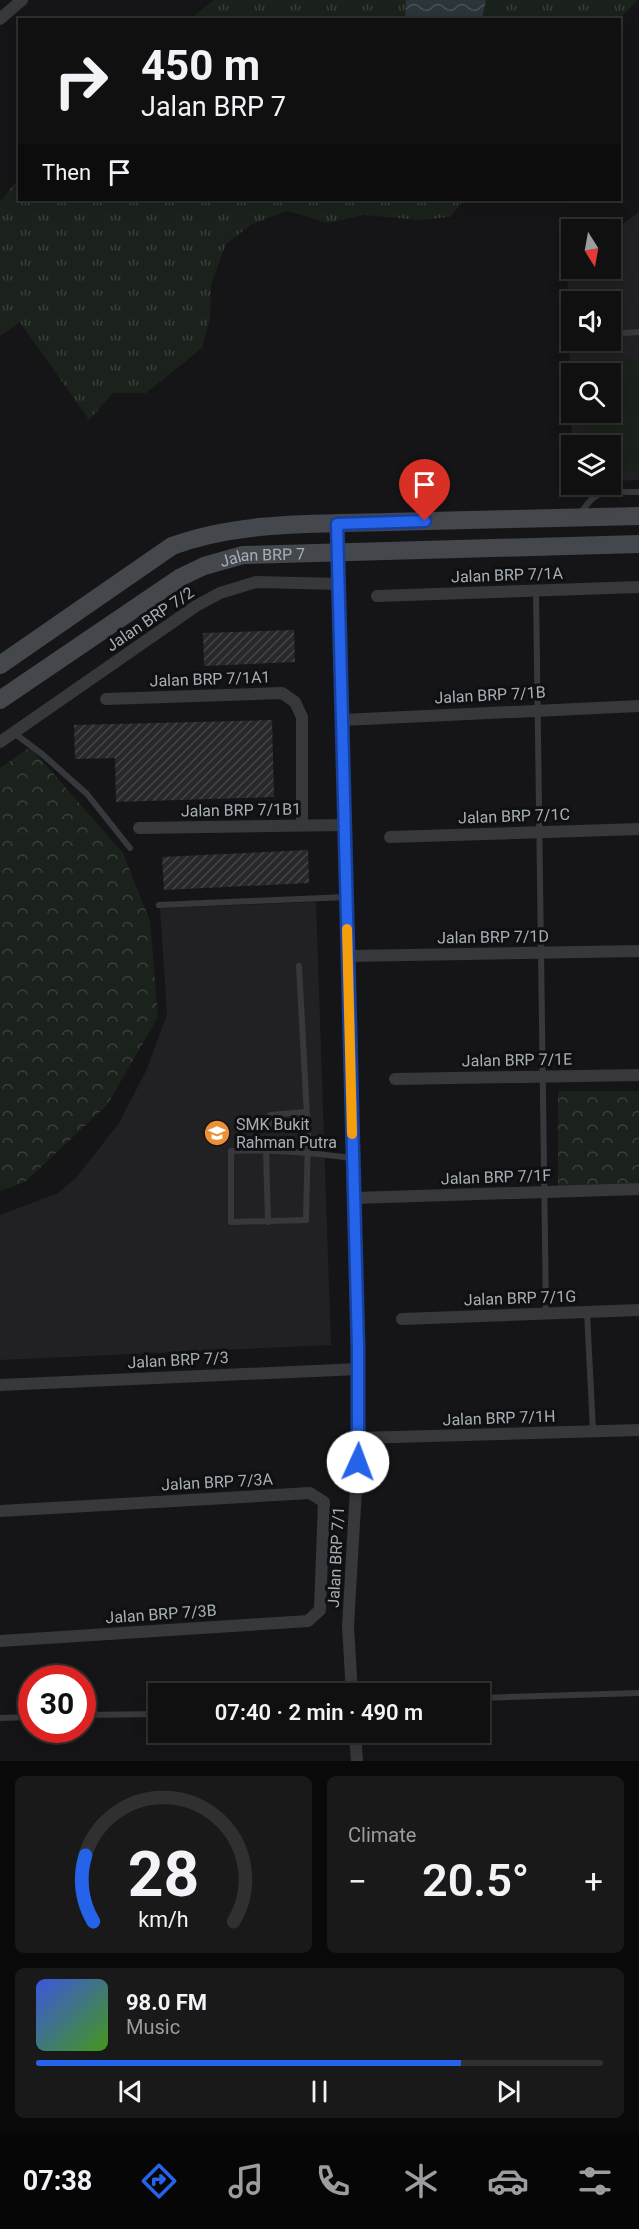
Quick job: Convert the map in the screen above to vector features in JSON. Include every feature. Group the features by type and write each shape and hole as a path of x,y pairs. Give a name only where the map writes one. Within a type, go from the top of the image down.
{"main road":[{"name":"Jalan BRP 7","path":"0,665 172,546 230,530 337,524 639,516"},
{"name":"Jalan BRP 7","path":"0,700 181,577 204,566 243,555 639,543"}],"street":[{"path":"0,19 22,0"},
{"name":"Jalan BRP 7/1","path":"337,524 359,1438 348,1626 351,1683"},
{"name":"Jalan BRP 7/2","path":"0,742 196,606 219,593 256,582 339,584"},
{"name":"Jalan BRP 7/1A","path":"377,596 639,587"},
{"name":"Jalan BRP 7/1A1","path":"106,699 282,693 295,702 302,717 302,825"},
{"name":"Jalan BRP 7/1B","path":"342,720 639,706"},
{"name":"Jalan BRP 7/1B1","path":"139,828 345,825"},
{"name":"Jalan BRP 7/1C","path":"390,837 639,829"},
{"name":"Jalan BRP 7/1D","path":"348,957 639,951"},
{"name":"Jalan BRP 7/1E","path":"395,1079 639,1075"},
{"name":"Jalan BRP 7/1F","path":"354,1198 639,1189"},
{"name":"Jalan BRP 7/1G","path":"402,1319 639,1310"},
{"name":"Jalan BRP 7/3","path":"0,1385 358,1369"},
{"name":"Jalan BRP 7/1H","path":"359,1438 639,1430"},
{"name":"Jalan BRP 7/3A","path":"0,1511 310,1493 324,1502 320,1610"},
{"name":"Jalan BRP 7/3B","path":"0,1641 308,1621 320,1610"},
{"path":"356,1743 357,1761"}],"lane":[{"path":"621,333 639,332"},
{"path":"578,517 591,497 598,493 639,492"},
{"path":"536,590 546,1314"},
{"path":"14,733 42,753 87,794 130,848"},
{"path":"159,905 346,897"},
{"path":"299,966 308,1135 306,1152 306,1220 231,1222 231,1151 266,1149 306,1152 353,1158"},
{"path":"270,1129 270,1115 306,1112"},
{"path":"266,1149 268,1222"},
{"path":"587,1312 593,1431"},
{"path":"490,1698 639,1693"},
{"path":"96,1715 148,1714"},
{"path":"0,1718 18,1717"}],"shaded area":[{"path":"639,212 639,480 621,481 621,435 572,435 571,423 621,423 621,363 570,363 569,351 621,351 621,291 568,291 567,279 621,279 621,226"},
{"name":"SMK Bukit Rahman Putra","path":"316,902 331,1345 0,1360 0,1215 58,1193 76,1178 119,1123 147,1069 167,1014 160,908"}],"green space":[{"path":"214,0 638,0 620,18 191,18"},
{"path":"18,179 18,201 463,201 450,217 419,220 365,215 328,223 287,211 252,224 226,244 211,284 210,317 202,348 146,393 113,393 89,420 20,322 0,336 0,202"},
{"path":"639,359 639,470 621,471 621,435 585,435 585,423 621,423 621,363 582,363 582,361"},
{"path":"30,747 123,853 150,921 158,1017 107,1105 25,1182 0,1191 0,768"},
{"path":"558,1091 639,1091 639,1183 558,1186"}],"water":[{"path":"406,0 486,0 482,18 405,18"}],"building":[{"path":"294,630 295,662 204,666 203,633"},
{"path":"272,720 274,797 116,802 115,758 75,759 74,725"},
{"path":"308,850 309,883 164,890 162,857"}],"slow traffic":[{"path":"347,929 352,1134"}],"place":[{"name":"SMK Bukit Rahman Putra","path":"217,1133"}],"route":[{"path":"358,1462 358,1348 337,524 425,521"}]}
